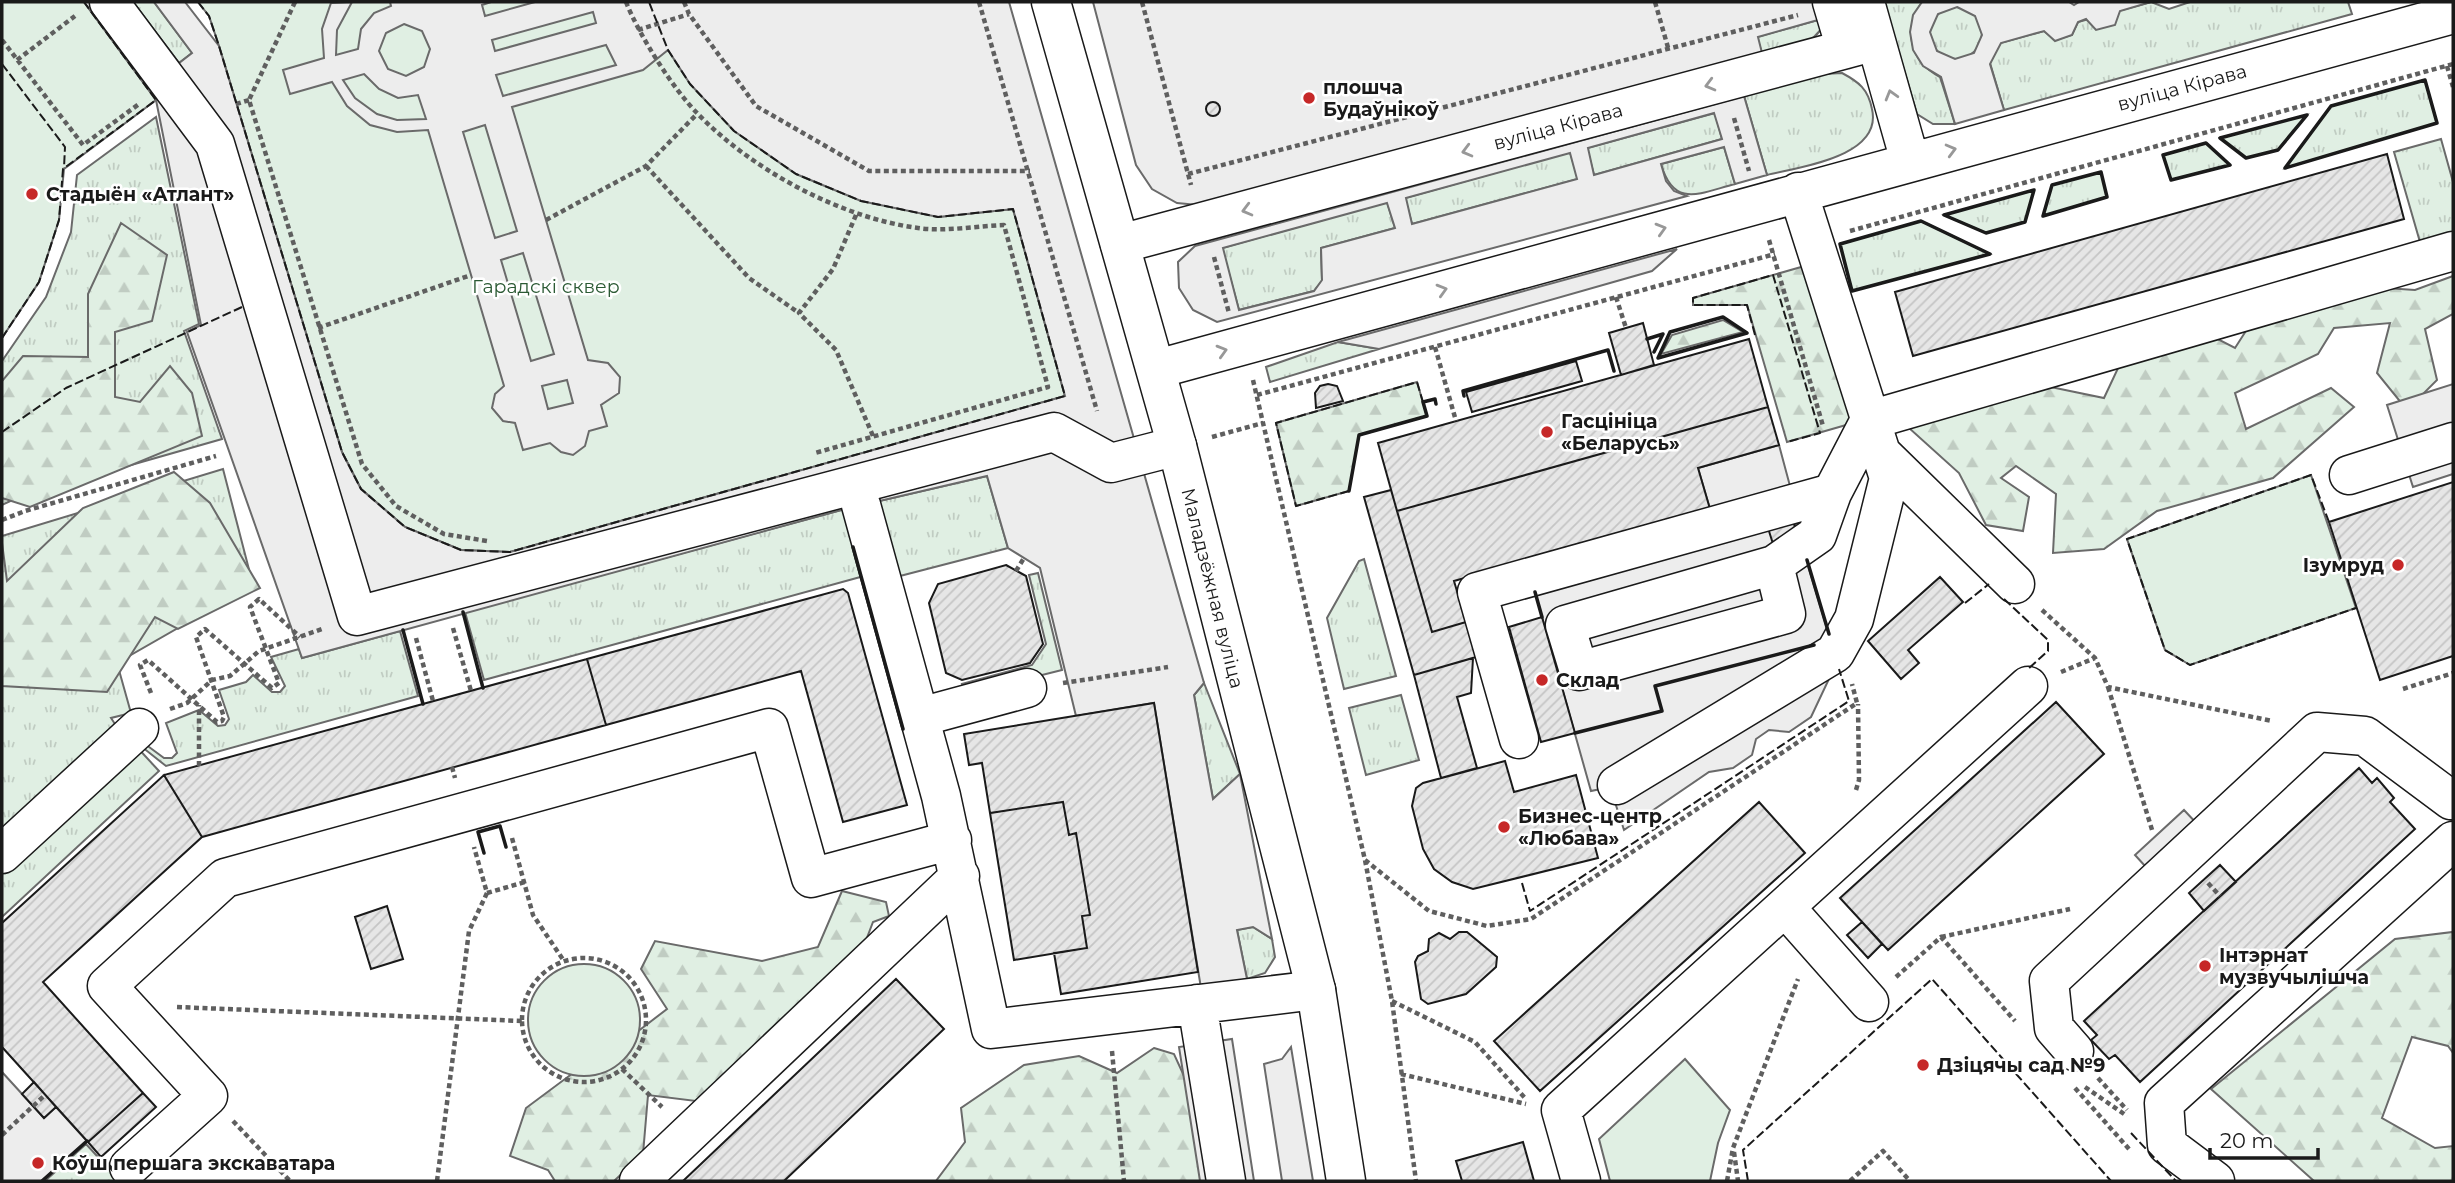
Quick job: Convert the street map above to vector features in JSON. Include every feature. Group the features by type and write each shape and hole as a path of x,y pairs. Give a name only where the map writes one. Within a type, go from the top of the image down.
{"street":[{"name":"Маладзёжная вуліца","path":"1051,2 1157,369 1316,990 1346,1181"},
{"path":"1844,3 1910,161"},
{"path":"93,8 215,144 357,616 1054,432 1111,463 1177,446"},
{"name":"вуліца Кірава","path":"1157,369 1758,202 2453,14"},
{"name":"вуліца Кірава","path":"1120,244 1861,45"},
{"path":"1617,785 1835,653 1854,618 1889,478 1798,192"},
{"path":"1773,565 1786,614 1579,671 1565,625 1773,565 1816,535 1832,493 1876,436 2453,251"},
{"path":"1876,436 2015,584"},
{"path":"2349,475 2453,442"},
{"path":"1518,739 1477,592 1832,493"},
{"path":"861,505 956,858 991,1029 1316,990"},
{"path":"1581,1181 1561,1110 2028,686"},
{"path":"919,717 1027,688"},
{"path":"2,854 154,713"},
{"path":"130,1167 208,1096 107,986 225,878 769,728 811,878 956,858"},
{"path":"2075,1065 2054,1028 2049,981 2318,732 2365,736 2452,803"},
{"path":"2215,1181 2154,1135 2164,1103 2453,841"},
{"path":"639,1181 690,1133 956,858"},
{"path":"1785,907 1869,1002"},
{"path":"1197,1004 1226,1181"}],"path":[{"path":"295,2 249,100 362,464 396,506 444,534 490,542"},
{"path":"628,2 639,30 697,114 762,166 856,215 920,229 1004,225 1048,387 806,455"},
{"path":"684,2 688,14 756,106 869,171 1030,171"},
{"path":"979,2 1030,171 1111,463"},
{"path":"1142,2 1188,174 1239,346 1257,395 1365,860 1392,1001 1416,1181"},
{"path":"1656,2 1669,51"},
{"path":"1188,174 1669,51 1844,3"},
{"path":"17,60 93,8"},
{"path":"639,30 688,14"},
{"path":"1712,39 1824,431"},
{"path":"2,40 83,145 143,102"},
{"path":"1257,395 2450,65 2453,87"},
{"path":"236,104 249,100"},
{"path":"546,220 646,166 697,114"},
{"path":"646,166 749,278 799,313 836,351 873,436"},
{"path":"799,313 833,269 856,215"},
{"path":"318,328 471,275"},
{"path":"1616,297 1626,328"},
{"path":"1435,347 1456,421"},
{"path":"1177,446 1263,423"},
{"path":"2,520 25,511 216,457"},
{"path":"1016,570 1024,558"},
{"path":"2015,584 2095,658 2108,687 2154,837"},
{"path":"266,648 245,664 230,676 212,680 192,699 154,713 141,665 148,660 192,699 199,705 217,722 222,721 224,717 212,680 196,637 205,629 245,664 272,688 277,687 279,683 266,648 250,607 259,599 297,638 266,648"},
{"path":"453,627 471,691"},
{"path":"416,639 433,701"},
{"path":"1842,644 1857,704 1859,780 1856,792"},
{"path":"1027,688 1168,667"},
{"path":"2403,689 2453,673"},
{"path":"2108,687 2318,732"},
{"path":"1365,860 1429,911 1487,926 1531,919 1857,704"},
{"path":"199,705 199,766"},
{"path":"514,845 533,915 564,961"},
{"path":"437,1181 469,931 487,893 476,856"},
{"path":"2203,878 2220,896"},
{"path":"487,893 525,882"},
{"path":"1941,937 2075,908"},
{"path":"1727,1181 1733,1147 1813,939"},
{"path":"583,958 602,960 620,969 634,982 643,1000 646,1019 643,1038 635,1055 622,1069 604,1078 586,1082 566,1079 549,1070 535,1057 525,1040 522,1021 524,1002 533,984 547,970 564,961 583,958"},
{"path":"1392,1001 1475,1041 1532,1106 1401,1074"},
{"path":"126,1006 522,1021"},
{"path":"1109,1015 1124,1181"},
{"path":"2075,1065 2154,1135"},
{"path":"2075,1065 2154,1135"},
{"path":"622,1069 690,1133"},
{"path":"2,1135 45,1095"},
{"path":"208,1096 290,1181"},
{"path":"1733,1147 1738,1181"},
{"path":"1850,1181 1883,1152 1910,1181"}],"green space":[{"name":"Стадыён «Атлант»","path":"2,2 84,2 156,100 64,169 59,220 39,282 2,338"},
{"path":"133,2 154,2 192,53 179,63"},
{"name":"Гарадскі сквер","path":"198,2 649,2 938,217 1013,209 1065,396 510,552 461,550 405,527 361,489 342,452 219,46 209,16"},
{"path":"1884,2 1922,2 1912,23 1912,44 1921,62 1940,77 1955,124 1933,124 1917,114"},
{"path":"2151,2 2169,9 2190,2 2348,2 2352,14 2004,110 1990,63 2000,43 2044,31 2055,40 2072,35 2078,22"},
{"path":"1956,7 1966,9 1974,15 1980,23 1980,43 1974,51 1966,57 1956,59 1946,57 1938,51 1932,43 1930,33 1932,23 1938,15 1946,9"},
{"path":"1825,18 1822,27 1810,40 1763,57 1757,37"},
{"path":"1842,73 1862,87 1868,96 1872,109 1872,125 1865,138 1836,157 1767,175 1744,96 1824,74"},
{"path":"2425,80 2437,123 2285,168 2331,106"},
{"path":"1715,113 1722,139 1594,175 1587,148"},
{"path":"2307,115 2278,150 2246,158 2220,138"},
{"path":"156,117 199,324 184,331 222,439 19,497 2,505 2,361 46,297 71,232 77,175"},
{"path":"2441,139 2453,182 2453,240 2422,249 2394,152"},
{"path":"2206,143 2230,165 2171,180 2163,155"},
{"path":"1724,147 1735,184 1690,194 1673,187 1666,178 1661,164"},
{"path":"1570,152 1578,179 1412,224 1405,198"},
{"path":"2101,172 2107,197 2043,216 2052,185"},
{"path":"2034,190 2025,222 1986,233 1944,215"},
{"path":"1387,202 1395,228 1321,248 1322,281 1314,291 1239,310 1222,248"},
{"path":"1921,221 1990,254 1852,291 1840,244"},
{"path":"121,223 167,255 152,321 115,332 115,397 140,402 170,366 192,393 202,436 30,507 2,498 2,381 23,356 88,357 88,294"},
{"path":"1808,265 1853,423 1787,442 1747,305 1693,305 1693,298"},
{"path":"2453,276 2453,314 2425,329 2437,380 2407,410 2377,373 2390,323 2334,328 2318,354 2235,393 2246,429 2331,388 2354,407 2273,478 2157,511 2104,549 2053,553 2056,494 2016,466 2001,478 2029,497 2023,531 1986,525 1959,473 1909,428 2046,386 2104,398 2119,366 2210,335 2235,348 2251,323 2370,287 2415,290"},
{"path":"1723,320 1743,332 1661,354 1672,335"},
{"path":"1338,342 1379,349 1270,382 1266,367"},
{"path":"1417,382 1427,416 1359,435 1349,491 1296,506 1276,423"},
{"path":"223,469 253,585 117,663 131,713 111,718 115,724 2,831 2,536"},
{"path":"174,472 210,503 260,588 178,629 155,617 107,692 2,686 2,543 7,581 83,508"},
{"path":"2311,475 2356,608 2190,665 2165,650 2127,539"},
{"path":"987,476 1008,548 900,576 879,501"},
{"path":"845,509 864,576 484,680 465,612"},
{"path":"1364,559 1396,676 1344,689 1327,618 1359,561"},
{"path":"1038,573 1062,670 966,694 962,684 1032,665 1046,644 1029,575"},
{"path":"400,631 418,696 166,766 142,747 145,744 164,758 172,758 177,753 166,723 199,710 218,726 225,725 229,719 219,690 246,682 253,675 272,692 280,692 285,686 271,657 299,649 302,658"},
{"path":"1204,683 1240,774 1213,799 1194,695"},
{"path":"1401,695 1419,760 1366,775 1349,708"},
{"path":"135,745 159,771 2,917 2,869"},
{"path":"842,891 886,902 889,916 873,922 842,1003 712,1103 648,1095 643,1154 614,1181 555,1181 548,1170 510,1156 526,1108 573,1073 611,1052 667,1009 641,969 655,941 762,961 818,947"},
{"path":"1253,927 1272,939 1275,957 1265,973 1247,979 1237,930"},
{"path":"2453,932 2453,1053 2448,1046 2412,1037 2382,1118 2435,1148 2453,1146 2453,1181 2314,1181 2211,1089 2395,939"},
{"path":"584,964 606,968 624,980 636,998 640,1020 636,1042 624,1060 606,1072 584,1076 562,1072 544,1060 532,1042 528,1020 532,998 544,980 562,968"},
{"path":"1154,1048 1174,1054 1216,1146 1210,1181 936,1181 965,1142 961,1108 1024,1065 1079,1056 1117,1073"},
{"path":"1685,1059 1730,1110 1718,1143 1710,1181 1610,1181 1599,1139"},
{"path":"86,1144 120,1181 45,1181"}],"shaded area":[{"path":"84,2 133,2 179,63 192,53 154,2 185,2 219,46 342,452 361,489 405,527 461,550 510,552 1065,396 1013,209 938,217 861,201 796,174 734,131 690,84 668,50 643,70 512,107 588,360 608,363 620,377 619,393 601,405 607,426 589,431 585,446 573,455 561,452 550,443 523,450 515,423 503,421 492,408 495,394 504,386 428,130 397,132 370,125 347,106 332,82 290,94 283,70 324,58 322,29 331,3 352,2 337,30 336,55 358,49 361,29 374,13 391,6 390,2 491,2 482,5 485,16 535,2 1009,2 1204,683 1194,695 1213,799 1240,774 1272,939 1253,927 1237,930 1247,979 1201,988 1154,703 1076,716 1040,568 1008,548 987,476 845,509 302,658 187,332 201,325 156,100","holes":["593,12 596,23 495,51 492,40","404,24 422,31 430,49 424,67 406,76 388,69 379,51 386,33","606,45 616,65 503,96 496,75","364,74 379,89 398,98 418,95 426,119 397,120 377,114 355,98 343,80","485,125 517,231 495,238 463,132","523,253 554,354 531,361 501,260","567,380 573,403 548,409 542,386"]},
{"path":"1093,2 1820,2 1825,18 1758,37 1763,57 1198,205 1177,203 1152,189 1136,165"},
{"path":"1922,2 2069,2 2074,5 2079,2 2151,2 2120,11 2115,25 2096,30 2086,19 2078,22 2072,35 2055,41 2044,31 2001,43 1990,64 2004,110 1955,124 1941,77 1923,66 1913,50 1910,32 1913,15","holes":["1957,7 1975,16 1982,35 1974,53 1955,59 1937,51 1930,32 1938,14"]},
{"path":"1744,96 1767,175 1735,184 1724,147 1661,164 1666,181 1674,191 1687,196 1217,322 1193,310 1179,288 1178,262 1195,246","holes":["1714,113 1722,139 1594,175 1588,148","1570,153 1577,179 1412,224 1406,198","1387,203 1395,228 1321,248 1322,280 1314,291 1239,310 1223,248"]},
{"path":"1677,249 1652,271 1379,349 1338,342"},
{"path":"2453,384 2453,474 2413,487 2387,405"},
{"path":"1779,445 1790,486 1710,509 1698,468"},
{"path":"1794,519 1837,662 1811,717 1789,732 1769,730 1756,739 1752,755 1733,768 1709,772 1624,830 1610,787 1591,791 1535,592"},
{"path":"2184,810 2215,843 2166,889 2135,855"},
{"path":"1232,1039 1254,1181 1200,1181 1179,1047"},
{"path":"1291,1047 1313,1181 1282,1181 1264,1064 1282,1059"},
{"path":"2,1072 44,1118 56,1107 87,1141 42,1181 2,1181"}],"building":[{"path":"1210,102 1216,102 1220,109 1216,116 1210,116 1206,112 1206,106"},
{"path":"2387,154 2404,219 1913,356 1895,292"},
{"path":"1643,323 1654,365 1621,375 1609,333"},
{"name":"Гасцініца «Беларусь»","path":"1749,339 1768,407 1397,511 1378,443"},
{"path":"1576,361 1582,381 1472,412 1466,392"},
{"path":"1320,386 1337,386 1343,401 1316,408 1315,393"},
{"path":"1768,407 1779,445 1698,468 1710,509 1454,581 1466,622 1432,632 1397,511"},
{"name":"Ізумруд","path":"2453,482 2453,656 2380,680 2329,522"},
{"path":"1391,490 1432,632 1466,622 1476,657 1414,675 1364,497"},
{"path":"1793,520 1798,539 1774,547 1768,528"},
{"path":"1006,565 1026,576 1043,644 1030,663 962,680 946,673 929,603 938,584"},
{"path":"1940,577 1963,602 1908,650 1919,663 1901,679 1868,641"},
{"path":"843,589 848,593 907,805 843,822 801,671 606,725 587,659"},
{"name":"Склад","path":"1542,617 1575,733 1541,742 1509,627"},
{"path":"1473,658 1471,693 1457,697 1477,768 1441,778 1414,675"},
{"path":"587,659 606,725 202,837 164,775"},
{"path":"2056,702 2104,754 1888,950 1840,898"},
{"path":"1154,703 1198,972 1061,994 1054,953 1087,948 1082,916 1090,915 1076,833 1069,835 1063,802 990,813 982,763 969,765 964,734"},
{"name":"Бизнес-центр «Любава»","path":"1505,761 1514,792 1576,775 1598,858 1473,889 1452,882 1434,869 1423,849 1412,806 1416,788 1423,783"},
{"name":"Інтэрнат музвучылішча","path":"2359,768 2372,783 2377,778 2394,798 2390,802 2415,829 2140,1082 2115,1055 2109,1059 2091,1040 2097,1035 2084,1021"},
{"path":"164,775 202,837 43,982 143,1093 88,1142 2,1047 2,923"},
{"path":"1063,802 1069,835 1076,833 1090,915 1082,916 1087,948 1014,960 990,813"},
{"path":"1759,802 1805,853 1540,1091 1494,1041"},
{"path":"2220,865 2236,882 2204,911 2189,893"},
{"path":"387,906 403,959 371,969 355,917"},
{"path":"1862,922 1882,944 1868,958 1847,935"},
{"path":"1459,932 1467,932 1497,957 1496,967 1466,994 1428,1004 1421,999 1415,962 1418,956 1428,951 1429,939 1439,933 1450,939"},
{"path":"896,979 944,1029 784,1181 683,1181"},
{"path":"34,1082 56,1107 44,1118 22,1094"},
{"path":"143,1093 156,1107 101,1157 88,1142"},
{"path":"1523,1142 1534,1181 1462,1181 1456,1161"}],"fence":[{"path":"2,338 39,282 59,220 63,169 156,100 84,2"},
{"path":"198,2 209,16 219,46 342,452 361,489 405,527 461,550 510,552 1065,396 1013,209 938,217 861,201 796,174 734,131 690,84 668,50 649,2"},
{"path":"2,64 65,147 64,168"},
{"path":"1755,335 1747,305 1693,305 1693,298 1773,275 1820,433 1787,442"},
{"path":"2,432 66,388 242,307"},
{"path":"1349,491 1296,506 1276,423 1417,382 1427,416"},
{"path":"2329,522 2311,475 2127,539 2165,650 2190,665 2356,608"},
{"path":"1965,603 1989,584"},
{"path":"2004,599 2048,640 2048,651 2028,669"},
{"path":"1522,883 1530,911 1849,701 1839,669"},
{"path":"1748,1181 1743,1150 1932,979 2111,1181"},
{"path":"2131,1133 2176,1181"}],"wall":[{"path":"2425,80 2437,123 2285,168 2331,106 2425,80"},
{"path":"2307,115 2278,150 2246,158 2220,138 2307,115"},
{"path":"2206,143 2230,165 2171,180 2163,155 2206,143"},
{"path":"2101,172 2107,197 2043,216 2052,185 2101,172"},
{"path":"2034,190 2025,222 1986,233 1944,215 2034,190"},
{"path":"1921,221 1990,254 1852,291 1840,244 1921,221"},
{"path":"1723,317 1747,333 1658,358 1670,332 1723,317"},
{"path":"1647,339 1663,334 1654,352"},
{"path":"1464,396 1463,391 1608,350 1614,371"},
{"path":"1349,491 1359,435 1427,416 1423,402 1435,399 1436,404"},
{"path":"853,547 903,729"},
{"path":"1807,560 1829,634"},
{"path":"1535,592 1542,617"},
{"path":"463,612 483,688"},
{"path":"403,630 423,704"},
{"path":"1575,733 1662,711 1655,686 1814,645"},
{"path":"484,853 478,832 500,826 506,847"},
{"path":"42,1181 87,1141"},
{"path":"101,1157 113,1170"}],"place":[{"name":"плошча Будаўнікоў","path":"1309,98"},
{"name":"Стадыён «Атлант»","path":"32,194"},
{"name":"Гасцініца «Беларусь»","path":"1547,432"},
{"name":"Ізумруд","path":"2398,565"},
{"name":"Склад","path":"1542,680"},
{"name":"Бизнес-центр «Любава»","path":"1504,827"},
{"name":"Інтэрнат музвучылішча","path":"2205,966"},
{"name":"Дзіцячы сад №9","path":"1923,1065"},
{"name":"Коўш першага экскаватара","path":"38,1163"}]}
